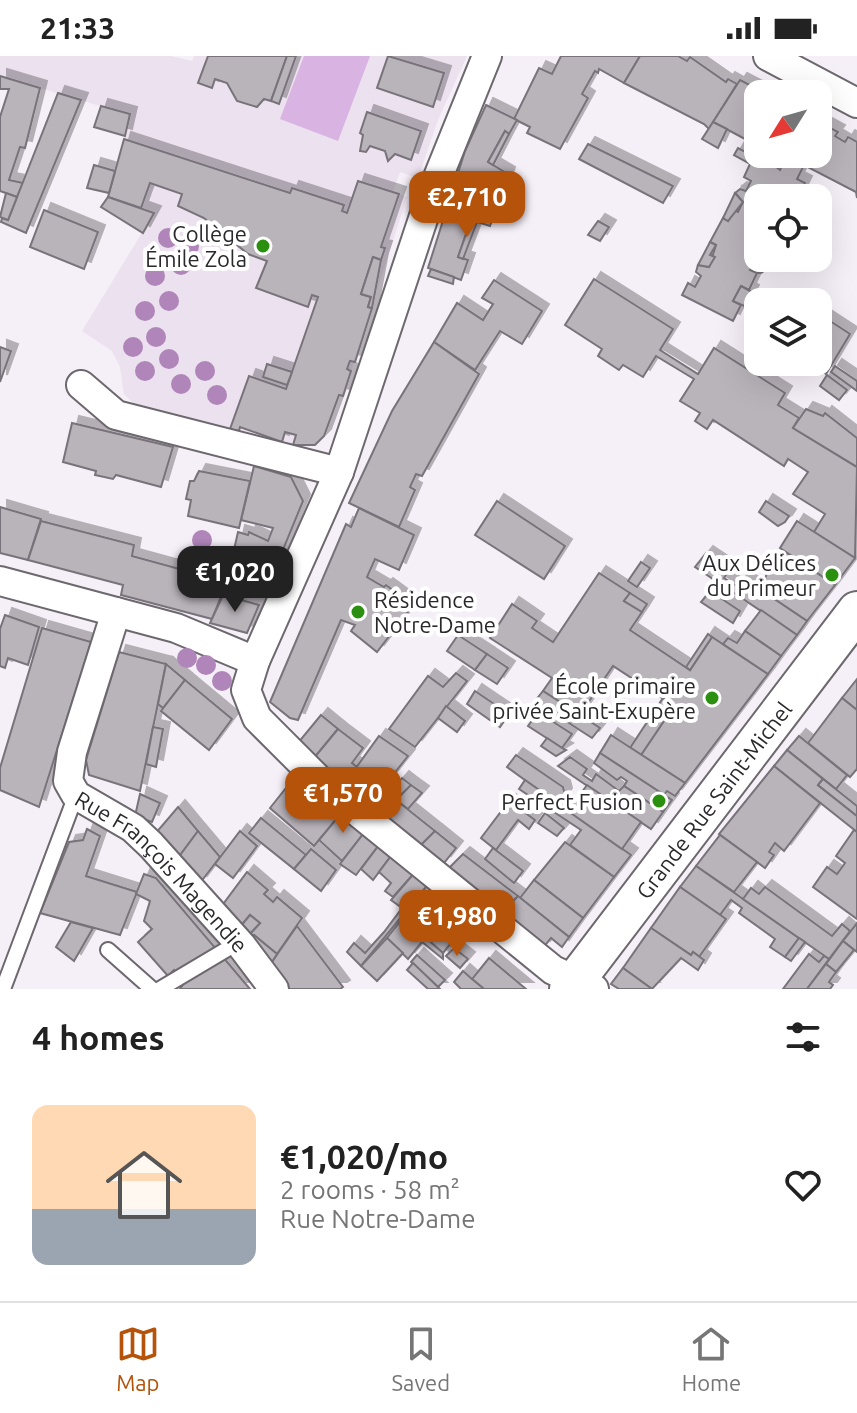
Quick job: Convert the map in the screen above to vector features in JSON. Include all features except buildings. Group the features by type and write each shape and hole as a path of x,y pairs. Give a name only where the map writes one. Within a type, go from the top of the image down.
{"main road":[{"name":"Grande Rue Saint-Michel","path":"579,987 857,611"}],"street":[{"path":"487,56 432,192 339,472 255,661 246,690 257,718 322,783 553,970 579,987"},
{"path":"768,56 857,103"},
{"path":"81,385 116,415 339,472"},
{"path":"0,581 176,628 255,661"},
{"name":"Rue François Magendie","path":"116,612 72,752 68,781 76,795 133,828 239,942 274,989"}],"lane":[{"path":"3,989 76,795"},
{"path":"160,989 239,942"},
{"path":"108,950 152,989"}],"shaded area":[{"name":"Collège Émile Zola","path":"0,56 171,56 192,61 194,56 467,56 438,120 418,178 400,172 393,191 407,197 343,396 338,395 321,441 312,446 299,447 134,404 124,394 120,367 112,351 82,331 154,213 108,197 130,115 0,76"},
{"path":"304,56 370,56 338,141 280,119"}],"place":[{"name":"Collège Émile Zola","path":"263,246"},
{"name":"Aux Délices du Primeur","path":"832,575"},
{"name":"Résidence Notre-Dame","path":"358,612"},
{"name":"École primaire privée Saint-Exupère","path":"712,698"},
{"name":"Perfect Fusion","path":"659,801"}]}
